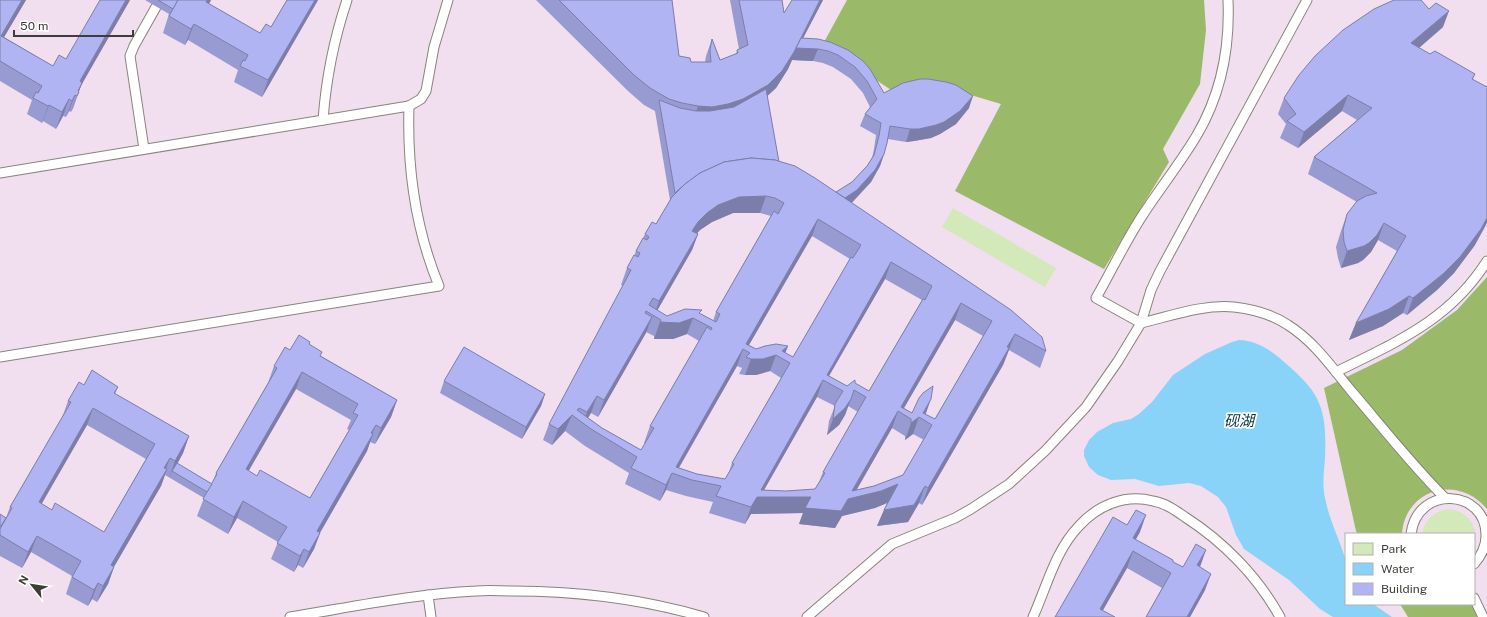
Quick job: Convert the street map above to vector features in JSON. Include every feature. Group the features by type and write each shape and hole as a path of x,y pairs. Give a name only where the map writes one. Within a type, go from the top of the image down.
{"lane":[{"path":"323,120 333,48 339,23 347,0"},
{"path":"0,173 409,106 421,99 426,91 434,47 448,0"},
{"path":"1228,0 1229,18 1224,64 1218,88 1209,110 1197,134 1140,219 1096,298 1141,323 1193,310 1219,307 1234,307 1250,310 1277,319 1296,331 1324,356 1376,420 1445,498"},
{"path":"807,617 892,544 939,525 971,509 1004,488 1028,467 1086,407 1108,377 1141,323 1151,290 1160,271 1307,0"},
{"path":"144,149 130,56 156,7"},
{"path":"0,357 439,286 428,257 419,225 413,192 409,151 409,106"},
{"path":"1336,372 1410,335 1432,320 1464,290 1487,261"},
{"path":"1411,533 1414,521 1421,510 1432,502 1445,498 1458,499 1465,502 1476,510 1483,521 1487,534 1484,548 1475,563"},
{"path":"1033,617 1058,557 1071,535 1089,516 1109,504 1120,500 1131,499 1154,501 1167,506 1201,527 1218,541 1255,580 1269,598 1280,617"},
{"path":"290,617 324,614 428,595 478,590 551,591 626,600 679,610 704,617"},
{"path":"428,595 431,617"},
{"path":"1475,600 1483,617"}],"shaded area":[{"path":"0,0 1487,0 1487,617 0,617"}],"green space":[{"path":"847,0 1204,0 1206,30 1200,84 1163,149 1169,162 1104,269 955,191 1001,104 954,90 891,90 823,44"},
{"path":"953,208 1056,268 1045,287 942,227"},
{"path":"1487,277 1487,509 1475,498 1462,492 1449,489 1435,491 1423,497 1413,506 1405,518 1402,533 1357,533 1324,388 1402,350 1457,310"},
{"path":"1450,509 1462,513 1471,521 1475,533 1422,533 1428,520 1435,513"},
{"path":"1401,605 1472,605 1477,617 1408,617"}],"water":[{"name":"砚湖","path":"1245,340 1262,346 1296,372 1314,393 1323,414 1325,426 1324,493 1329,513 1345,558 1345,605 1374,605 1392,617 1333,617 1320,609 1289,580 1244,549 1236,535 1226,507 1218,497 1201,486 1189,483 1159,486 1135,479 1111,480 1098,475 1089,467 1084,456 1084,450 1089,440 1097,432 1113,423 1131,419 1139,414 1152,402 1173,375 1205,354 1232,342"}],"building":[{"path":"0,0 22,0 1,36 53,66 59,55 66,59 100,0 126,0 80,81 82,83 77,96 75,95 72,101 69,99 62,112 33,98 42,86 0,61"},
{"path":"158,0 178,0 173,9"},
{"path":"178,0 207,0 206,2 260,33 266,24 271,27 287,0 315,0 268,80 240,66 248,55 194,24 191,29 169,16"},
{"path":"559,0 672,0 679,56 690,58 691,62 711,62 710,50 712,39 720,60 738,53 737,50 748,45 739,0 782,0 784,13 792,0 820,0 794,52 782,71 768,85 743,99 712,107 682,103 669,99 650,88 634,75"},
{"path":"1394,0 1421,0 1429,9 1436,3 1449,11 1411,43 1430,54 1435,51 1475,74 1472,79 1487,87 1487,218 1481,229 1460,257 1443,274 1413,298 1409,296 1389,309 1356,323 1406,236 1384,223 1377,235 1369,243 1347,251 1344,242 1343,230 1347,214 1357,201 1366,196 1377,193 1314,157 1372,108 1348,95 1304,132 1287,121 1296,114 1284,98 1299,75 1315,56 1343,30 1374,9"},
{"path":"801,38 818,39 830,42 848,50 863,61 870,69 884,93 903,83 920,79 928,79 956,85 973,96 960,111 944,122 936,125 919,129 890,126 884,154 875,170 857,190 845,198 836,192 852,182 867,166 874,155 881,123 865,114 877,99 867,81 855,67 838,55 828,51 796,48"},
{"path":"766,89 779,162 775,160 751,158 724,162 700,173 675,193 659,100 680,108 696,111 710,111 734,107"},
{"path":"751,158 775,160 795,166 1011,310 1042,337 1046,351 1015,334 1007,347 1009,348 928,488 925,486 914,505 884,510 898,484 881,491 848,499 841,511 805,508 811,497 757,497 751,507 716,496 721,486 692,480 672,473 666,485 631,468 637,457 591,429 572,415 558,429 549,424 631,270 627,268 634,255 638,257 640,253 636,251 643,238 647,240 649,237 645,234 652,222 656,224 672,197 685,184 700,173 724,162","holes":["766,196 775,198 784,203 778,214 774,211 716,312 720,314 716,322 699,313 702,310 685,309 667,316 649,305 653,298 659,301 698,234 692,231 698,222 718,205 739,197","818,219 861,245 853,258 851,257 793,357 782,351 788,346 776,344 756,349 746,344","891,262 932,286 925,300 923,299 869,391 855,383 855,380 847,386 827,375","961,303 992,321 935,419 923,413 931,399 933,386 919,398 912,413 901,407","646,311 661,320 660,322 679,323 693,318 712,328 711,330 707,327 650,426 654,428 641,450 602,428 577,410 579,408 587,412 597,396 604,400 652,317 645,313","743,349 750,353 746,357 751,359 763,359 776,355 790,363 732,463 734,464 725,479 697,474 676,467","823,380 843,391 835,404 833,419 845,408 851,399 854,390 866,397 823,472 825,473 815,489 786,491 761,490","898,411 911,419 911,423 919,417 932,425 903,475 874,486 852,491"]},
{"path":"299,335 310,342 309,344 322,352 320,356 397,400 381,428 376,425 371,433 373,434 317,531 320,533 309,552 304,549 300,556 277,543 287,527 243,501 234,517 203,499 217,474 216,473 277,368 274,366 285,347 290,350","holes":["302,372 358,404 353,413 358,415 310,498 260,470 257,476 246,469"]},
{"path":"464,347 545,394 526,427 444,381"},
{"path":"92,370 118,387 114,393 189,436 175,461 170,458 164,468 167,469 111,565 114,567 103,586 98,583 94,590 72,577 81,561 37,536 28,552 0,535 0,529 12,508 10,507 71,402 68,401 79,382 84,385","holes":["93,408 155,444 104,532 55,503 52,510 39,502"]},
{"path":"177,463 212,484 207,492 172,471"},
{"path":"1136,510 1146,515 1133,538 1173,560 1173,562 1183,567 1196,544 1206,550 1197,565 1211,574 1187,617 1146,617 1171,573 1133,551 1100,609 1115,617 1055,617 1113,517 1127,525"},
{"path":"0,514 6,518 1,526 0,526"}]}
